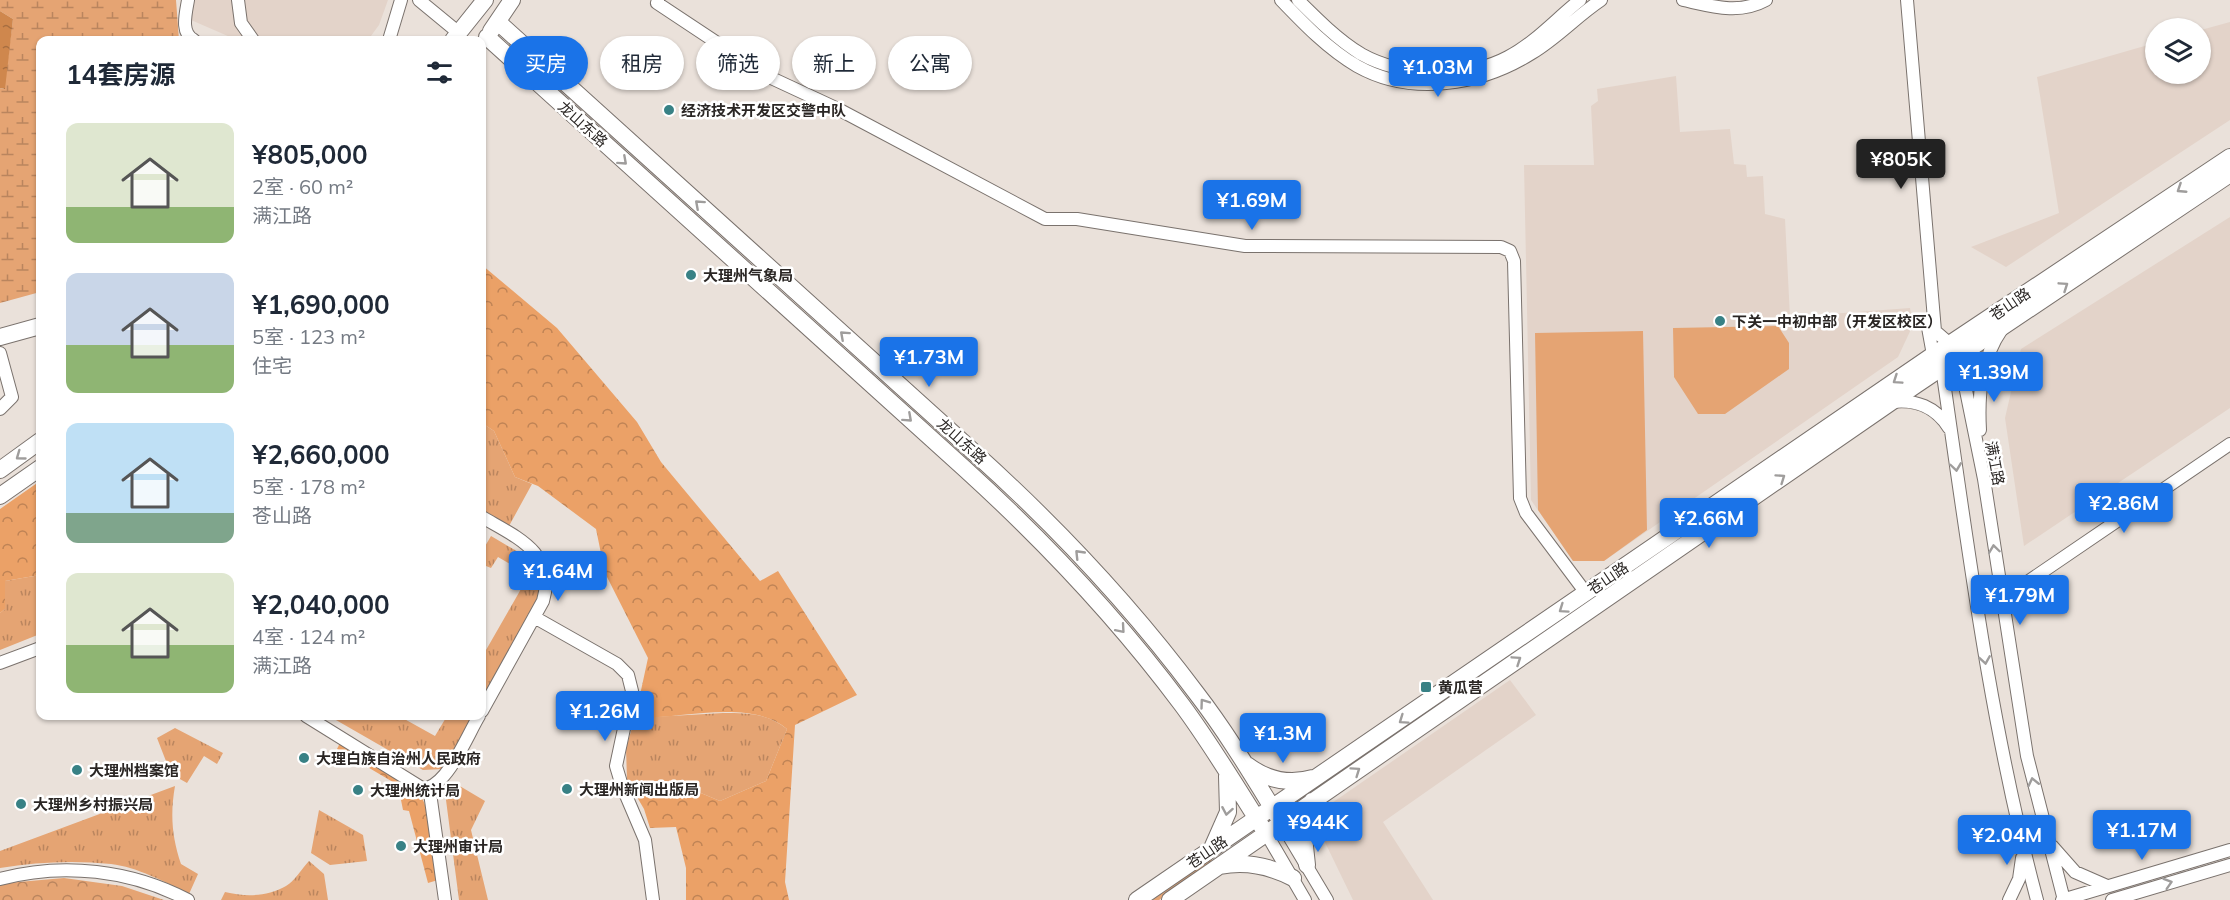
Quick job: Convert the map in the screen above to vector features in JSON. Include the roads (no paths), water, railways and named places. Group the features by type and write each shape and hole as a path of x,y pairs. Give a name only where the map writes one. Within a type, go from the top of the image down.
{"main road":[{"path":"457,36 485,0"},
{"path":"486,37 512,0"},
{"name":"龙山东路","path":"498,22 514,36"},
{"name":"龙山东路","path":"486,41 504,55"},
{"name":"龙山东路","path":"545,90 1034,535 1148,660 1183,706 1266,833"},
{"name":"龙山东路","path":"573,90 1035,510 1102,579 1168,656 1243,762 1277,815"},
{"name":"苍山路","path":"1170,900 1266,833 1277,815 1322,775 1586,593 1937,362 2230,157"},
{"name":"苍山路","path":"1954,350 2006,324 2230,174"},
{"path":"0,337 36,327"},
{"name":"苍山路","path":"1137,900 1257,819 1277,815 1312,801 1891,403 1937,362"},
{"path":"0,470 36,444"},
{"path":"0,496 36,471"},
{"path":"1243,762 1264,776 1280,781 1297,782 1322,775"},
{"path":"1209,851 1221,832 1228,812 1229,789 1224,767"},
{"path":"1307,865 1304,837 1312,801"},
{"path":"1217,867 1254,864 1274,869 1293,878"}],"street":[{"path":"188,0 185,29 188,36"},
{"path":"238,0 241,23 250,36"},
{"path":"390,36 401,0"},
{"path":"419,0 455,36"},
{"path":"658,0 657,3 767,76 838,109 1045,219 1077,219 1245,246 1501,247 1510,252 1514,261 1520,498 1526,513 1586,593"},
{"path":"1281,0 1325,43 1368,64 1418,82 1466,82 1518,62 1601,0"},
{"path":"1298,0 1368,64 1419,70 1473,69 1496,63 1517,52 1580,0"},
{"path":"1683,0 1726,9 1748,7 1766,0"},
{"path":"1899,0 1928,334 1937,362 1951,430 1990,694 2020,836 2037,900"},
{"name":"满江路","path":"1907,0 1935,332 1954,350 1984,479 2021,722 2063,900"},
{"path":"1560,16 1569,26"},
{"path":"1984,479 1979,411 1981,380 1989,353 2006,324"},
{"path":"0,353 12,397 0,409"},
{"path":"1891,403 1909,402 1926,406 1940,416 1951,430"},
{"path":"2001,600 2230,444"},
{"path":"486,520 521,540 536,552 545,579 546,591 486,704"},
{"path":"534,617 617,664 630,679 632,691 616,766 645,840 652,900"},
{"path":"0,663 36,650"},
{"path":"313,720 427,788 435,809 445,900"},
{"path":"427,788 437,784 446,774 477,720"},
{"name":"龙山东路","path":"1277,815 1327,900"},
{"path":"2046,832 2054,850 2067,866 2082,877 2108,886"},
{"name":"龙山东路","path":"1266,833 1305,900"},
{"path":"2009,900 2022,868 2020,836"},
{"path":"2063,900 2230,850"},
{"path":"2112,900 2230,865"},
{"path":"0,879 51,871 94,872 137,880 188,900"}],"water":[{"path":"0,11 13,19 5,89 0,88"}],"place":[{"name":"经济技术开发区交警中队","path":"669,110"},
{"name":"大理州气象局","path":"691,275"},
{"name":"下关一中初中部（开发区校区）","path":"1720,321"},
{"name":"黄瓜营","path":"1426,687"},
{"name":"大理白族自治州人民政府","path":"304,758"},
{"name":"大理州档案馆","path":"77,770"},
{"name":"大理州新闻出版局","path":"567,789"},
{"name":"大理州统计局","path":"358,790"},
{"name":"大理州乡村振兴局","path":"21,804"},
{"name":"大理州审计局","path":"401,846"}]}
